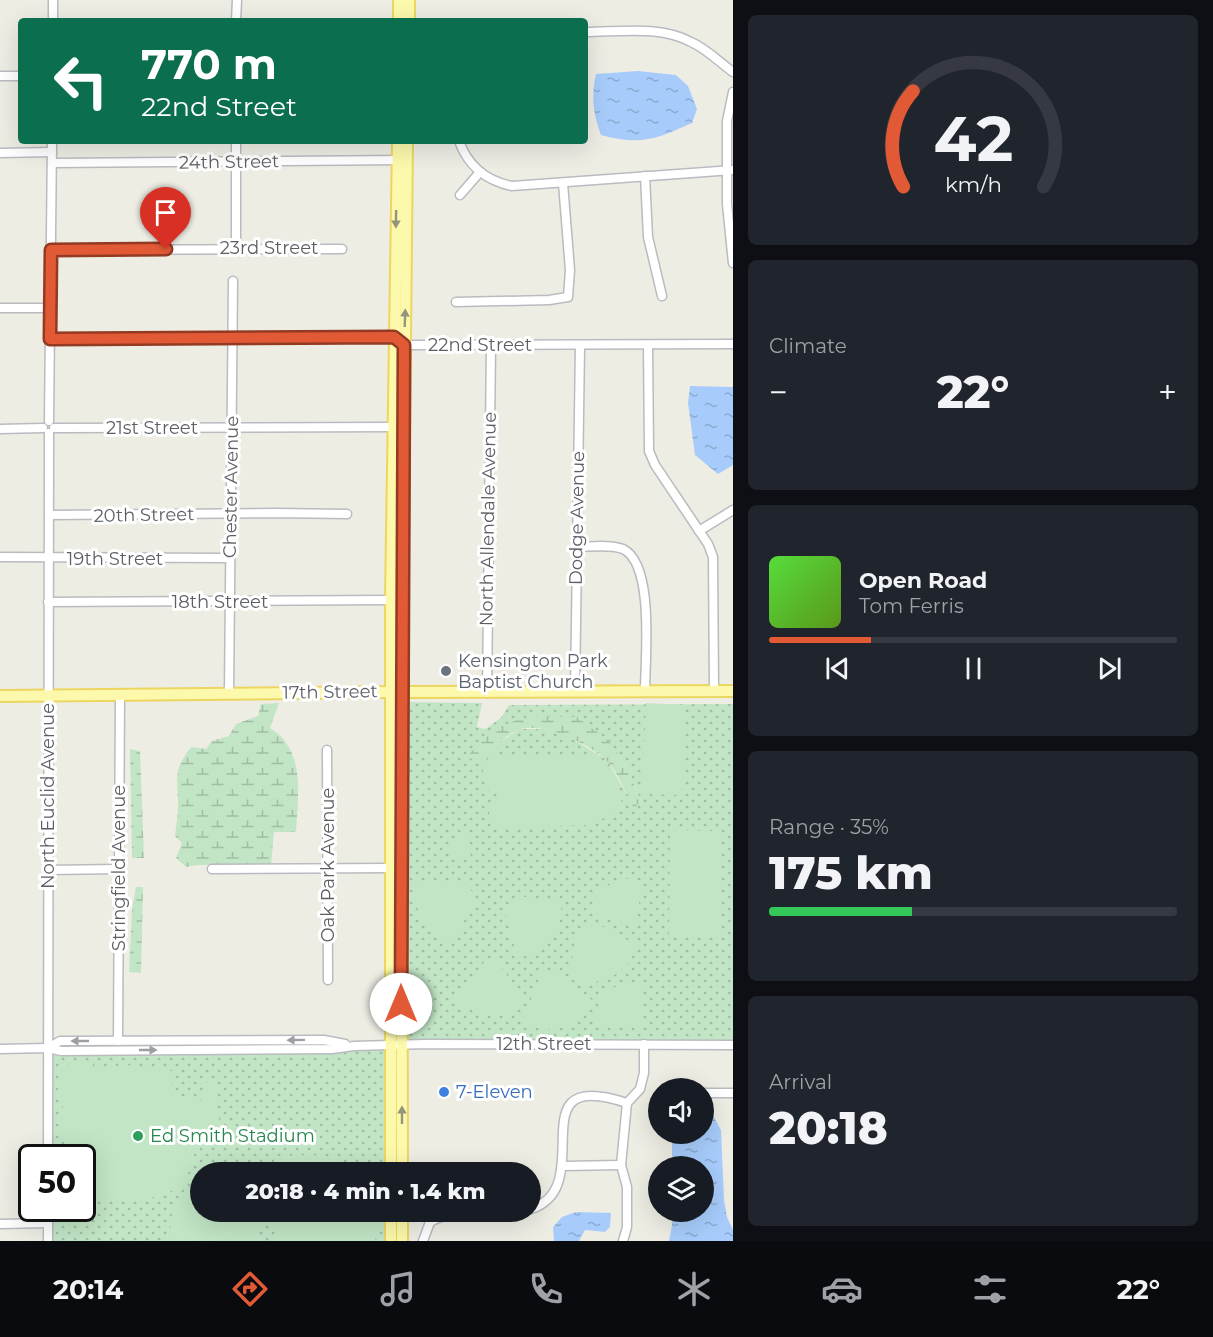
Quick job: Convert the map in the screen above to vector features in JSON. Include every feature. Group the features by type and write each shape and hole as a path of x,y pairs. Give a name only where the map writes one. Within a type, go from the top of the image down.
{"main road":[{"path":"399,0 399,18"},
{"path":"409,0 409,18"},
{"path":"399,144 402,160 404,345 391,868 402,1162"},
{"path":"392,1162 397,1045 396,692 391,600 394,337 402,160 406,144"},
{"name":"17th Street","path":"0,696 733,691"},
{"path":"392,1138 397,1148 396,1162"},
{"path":"391,1222 391,1241"},
{"path":"402,1222 402,1241"}],"street":[{"path":"53,0 53,18"},
{"path":"236,18 237,0"},
{"path":"588,32 660,32 674,35 699,45 733,72"},
{"path":"0,76 18,76"},
{"path":"733,92 727,121 730,170 729,232 733,263"},
{"name":"North Euclid Avenue","path":"48,1144 48,602 52,144"},
{"path":"236,144 236,248"},
{"path":"461,144 470,162 480,172 494,181 512,186 730,170"},
{"path":"0,153 52,152"},
{"name":"24th Street","path":"52,163 402,160"},
{"path":"460,195 480,172"},
{"path":"645,176 648,237 662,296"},
{"path":"456,302 549,300 568,297 570,270 563,183"},
{"name":"23rd Street","path":"51,250 342,249"},
{"name":"Chester Avenue","path":"230,694 233,281"},
{"path":"0,308 50,308"},
{"path":"50,339 394,337"},
{"name":"22nd Street","path":"394,337 404,345 733,344"},
{"name":"North Allendale Avenue","path":"486,693 490,345"},
{"name":"Dodge Avenue","path":"575,692 580,345"},
{"path":"648,345 649,451 655,465 711,549 715,565 714,691"},
{"name":"21st Street","path":"0,429 394,427"},
{"path":"699,531 733,510"},
{"name":"20th Street","path":"49,515 347,514"},
{"path":"576,547 621,549 631,555 640,570 645,596 645,691"},
{"name":"19th Street","path":"0,557 230,558"},
{"name":"18th Street","path":"48,602 391,600"},
{"name":"Stringfield Avenue","path":"118,1041 120,695"},
{"name":"Oak Park Avenue","path":"327,750 328,980"},
{"path":"212,869 391,868"},
{"path":"48,870 119,869"},
{"name":"12th Street","path":"48,1048 60,1041 324,1040 354,1046"},
{"path":"623,1241 627,1227 627,1186 621,1165 627,1103 640,1089 644,1073 644,1044"},
{"name":"12th Street","path":"0,1049 48,1048 61,1051 332,1049 397,1045 733,1045"},
{"path":"714,1093 733,1093"},
{"path":"541,1203 552,1196 560,1181 563,1166 563,1122 567,1107 586,1095 627,1103"},
{"path":"563,1166 621,1165"},
{"path":"423,1241 430,1222"},
{"path":"0,1224 48,1223 48,1241"}],"green space":[{"path":"404,702 482,703 477,727 485,729 501,718 509,705 733,704 733,1042 405,1041","holes":["532,716 625,764 641,801 634,807 607,760 566,735 544,729 519,729 495,746"]},
{"path":"279,703 270,728 282,737 295,761 298,789 296,832 274,832 271,865 186,867 176,858 182,843 175,836 178,810 177,776 181,763 191,747 206,749 212,741 229,736 236,724 258,716 261,704"},
{"path":"646,703 685,705 682,795 642,794"},
{"path":"532,716 577,717 609,741 625,764 641,801 634,808 614,770 599,754 577,741 551,731 539,728 518,730 503,739 486,762 475,762 468,756 496,729"},
{"path":"130,749 140,751 144,858 132,858"},
{"path":"592,757 600,760 615,776 622,806 593,825 506,827 490,822 489,810 498,801 498,795 485,784 483,768 492,758"},
{"path":"670,830 719,831 720,937 669,936"},
{"path":"459,833 469,835 471,859 450,858 449,852"},
{"path":"631,878 641,889 637,921 632,924 597,917 591,905 598,894 612,883"},
{"path":"416,881 464,882 474,894 474,902 453,943 435,933 422,919 416,901"},
{"path":"136,887 143,887 141,973 129,972 132,909"},
{"path":"518,896 561,901 561,912 556,931 551,939 537,951 517,958 505,910"},
{"path":"586,926 602,926 637,945 627,964 611,977 592,982 570,979 575,937"},
{"path":"496,961 526,1000 519,1008 501,1016 492,1016 473,1011 456,1000 484,962"},
{"path":"553,969 592,1000 588,1007 578,1019 556,1029 540,1029 522,1022 542,972"},
{"path":"634,983 643,985 643,1027 594,1026 597,1008 604,995 616,987"},
{"path":"388,1048 387,1162 190,1162 190,1222 387,1222 387,1241 52,1241 53,1222 96,1222 96,1144 52,1144 51,1052"},
{"name":"Ed Smith Stadium","path":"86,1061 93,1061 93,1067 133,1065 136,1068 173,1071 171,1094 194,1098 196,1101 204,1100 204,1082 216,1083 216,1114 219,1114 219,1130 216,1131 215,1145 196,1146 190,1169 176,1188 165,1194 138,1199 99,1196 96,1183 96,1144 64,1144 61,1141 63,1098 57,1098 59,1073 70,1063 86,1063"},
{"path":"274,1156 324,1156 341,1162 274,1162"},
{"path":"190,1186 190,1222 257,1222 257,1241 170,1241 173,1212 184,1191"},
{"path":"274,1222 378,1222 375,1241 275,1241"}],"water":[{"path":"638,71 676,75 688,86 697,109 692,123 648,139 627,140 601,135 594,105 596,74"},
{"path":"690,386 733,387 733,465 718,474 695,455 688,403"},
{"path":"714,1117 721,1130 724,1200 727,1217 733,1230 733,1241 669,1241 672,1222 714,1222 714,1156 672,1156 672,1144 714,1144"},
{"path":"576,1212 611,1213 610,1227 605,1232 585,1230 579,1241 554,1241 553,1227 562,1217"}],"place":[{"name":"Kensington Park Baptist Church","path":"446,671"},
{"name":"7-Eleven","path":"444,1092"},
{"name":"Ed Smith Stadium","path":"138,1136"}],"route":[{"path":"166,249 51,250 50,339 394,337 404,345 401,1004"}]}
